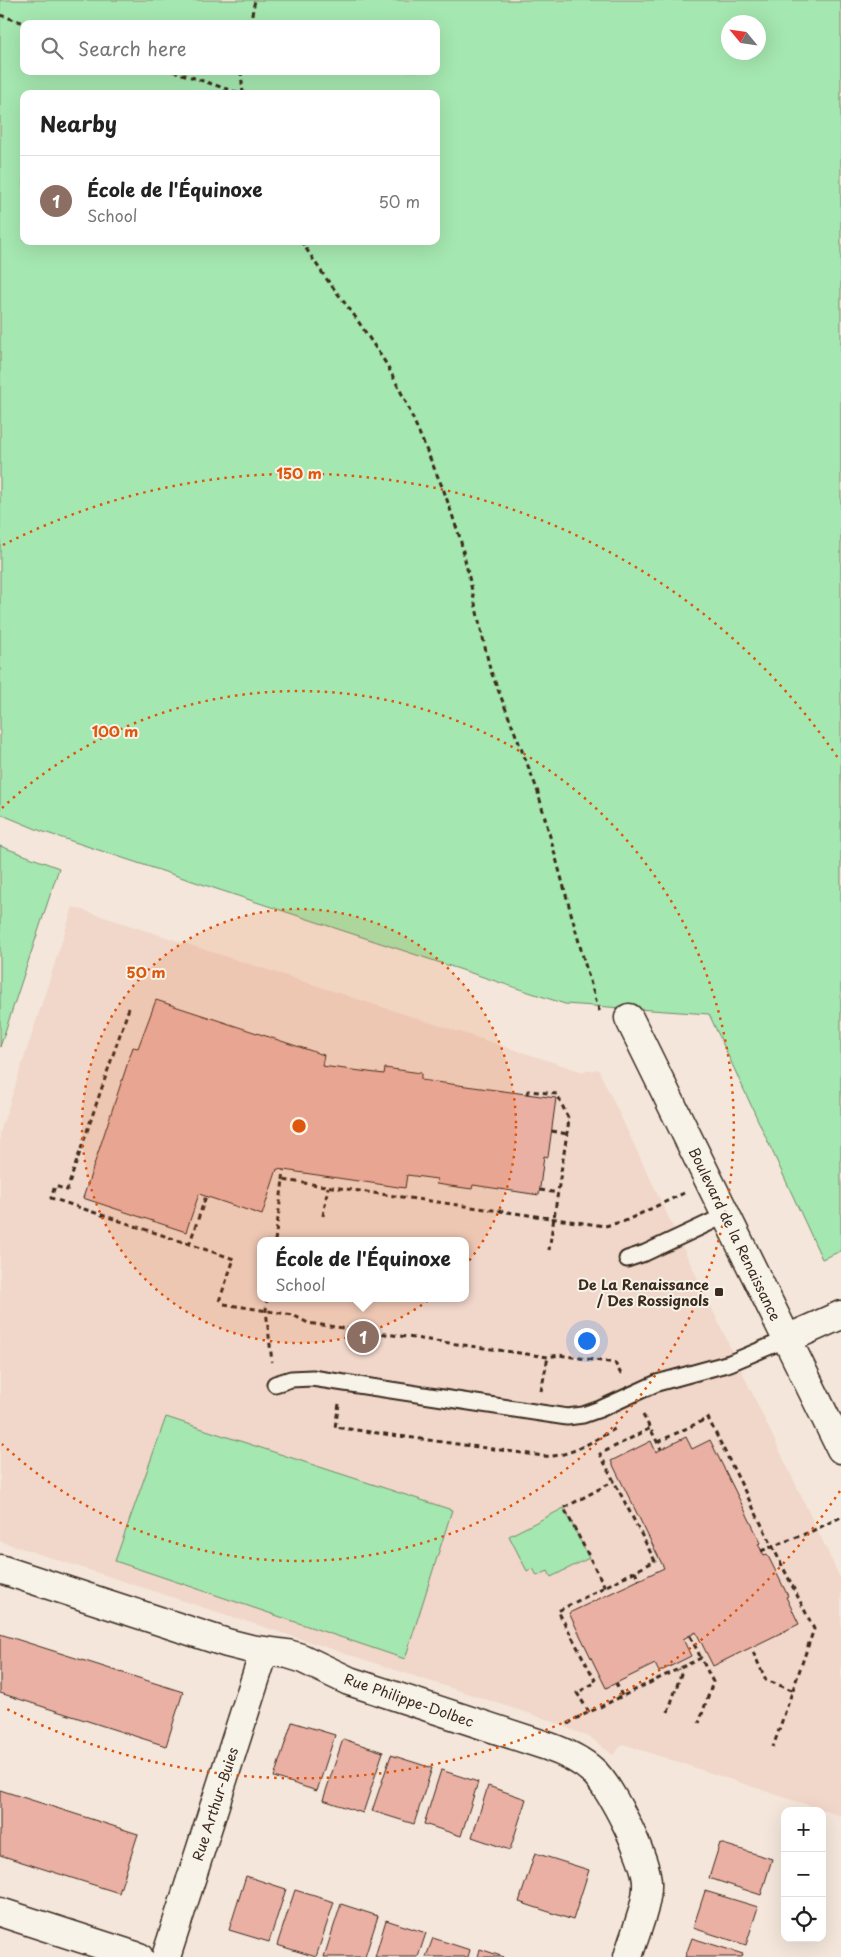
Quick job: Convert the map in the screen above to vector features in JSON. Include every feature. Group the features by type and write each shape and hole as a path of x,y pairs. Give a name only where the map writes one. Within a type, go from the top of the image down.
{"street":[{"name":"Boulevard de la Renaissance","path":"616,1020 726,1215 841,1449"},
{"path":"787,1339 841,1315"},
{"name":"Rue Philippe-Dolbec","path":"0,1569 227,1643 301,1658 349,1681 547,1746 575,1757 594,1772 608,1789 640,1854 647,1874 645,1900 628,1957"},
{"name":"Rue Arthur-Buies","path":"166,1957 264,1652"},
{"path":"0,1912 139,1957"}],"lane":[{"path":"627,1259 726,1215"},
{"path":"275,1384 291,1379 312,1378 566,1417 583,1415 600,1409 658,1383 730,1363 787,1339"}],"path":[{"path":"251,20 255,0"},
{"path":"0,15 20,22"},
{"path":"185,75 231,90"},
{"path":"241,75 243,90"},
{"path":"304,245 387,365 405,400 444,491 460,538 490,669 536,789 588,975 616,1020"},
{"path":"129,1008 67,1190 55,1186 51,1198 234,1259 218,1304"},
{"path":"527,1094 528,1091 557,1094 569,1120 549,1250"},
{"path":"552,1131 567,1134"},
{"path":"276,1237 284,1170"},
{"path":"283,1180 605,1226 625,1221 685,1192"},
{"path":"323,1216 328,1187"},
{"path":"540,1190 558,1192"},
{"path":"189,1244 206,1196"},
{"path":"267,1302 275,1384"},
{"path":"224,1304 292,1314 308,1323 548,1357 559,1355 615,1363 624,1378"},
{"path":"544,1368 548,1357"},
{"path":"634,1419 643,1415 662,1449"},
{"path":"658,1442 708,1418 814,1629 773,1747"},
{"path":"335,1427 556,1457 566,1454 617,1428"},
{"path":"589,1712 577,1693 596,1682 558,1611 655,1561 600,1454 651,1428"},
{"path":"605,1587 564,1508 614,1481"},
{"path":"762,1551 810,1532 841,1517"},
{"path":"635,1572 639,1580"},
{"path":"690,1636 713,1682 699,1723"},
{"path":"753,1652 766,1680 792,1690"},
{"path":"562,1729 575,1719 700,1658"},
{"path":"668,1712 681,1674 678,1668"},
{"path":"616,1683 622,1696"}],"shaded area":[{"path":"73,907 583,1072 598,1069 841,1580 841,1816 826,1811 826,1807 814,1807 623,1744 613,1755 591,1738 549,1720 0,1541 0,1133"}],"green space":[{"path":"0,0 841,0 841,1251 822,1259 709,1014 565,1004 41,831 0,814"},
{"path":"0,846 59,868 0,1047"},
{"path":"166,1417 452,1510 405,1659 115,1561"},
{"path":"564,1508 589,1558 551,1577 548,1571 537,1576 533,1568 527,1571 509,1536"}],"building":[{"path":"156,1000 324,1055 322,1066 384,1074 385,1068 421,1073 421,1080 556,1098 548,1157 544,1156 539,1195 473,1185 472,1189 436,1184 437,1179 407,1175 405,1188 277,1169 262,1215 199,1194 186,1232 83,1198 133,1047 138,1048"},
{"path":"686,1437 692,1449 710,1440 761,1543 758,1544 764,1555 767,1554 788,1596 786,1597 799,1624 713,1666 696,1632 683,1639 691,1656 659,1672 655,1664 606,1688 569,1613 664,1568 611,1461 651,1441 656,1452"},
{"path":"0,1634 183,1692 166,1746 0,1693"},
{"path":"292,1722 335,1735 317,1791 274,1777"},
{"path":"343,1739 383,1752 363,1813 323,1800"},
{"path":"391,1755 432,1768 414,1824 372,1811"},
{"path":"441,1770 478,1782 461,1836 424,1824"},
{"path":"488,1786 526,1799 510,1850 472,1837"},
{"path":"0,1790 138,1834 119,1893 0,1855"},
{"path":"720,1843 772,1859 761,1895 709,1878"},
{"path":"535,1853 589,1870 573,1920 519,1902"},
{"path":"246,1876 286,1889 269,1942 229,1930"},
{"path":"295,1890 334,1902 316,1957 277,1945"},
{"path":"705,1891 758,1907 746,1945 693,1928"},
{"path":"341,1904 378,1916 365,1957 324,1957"},
{"path":"386,1920 426,1933 418,1957 375,1957"},
{"path":"433,1938 470,1950 468,1957 426,1957"},
{"path":"692,1938 743,1954 742,1957 685,1957"},
{"path":"480,1949 504,1957 478,1957"}],"place":[{"name":"De La Renaissance / Des Rossignols","path":"719,1292"},
{"name":"École de l'Équinoxe","path":"363,1337"}]}
